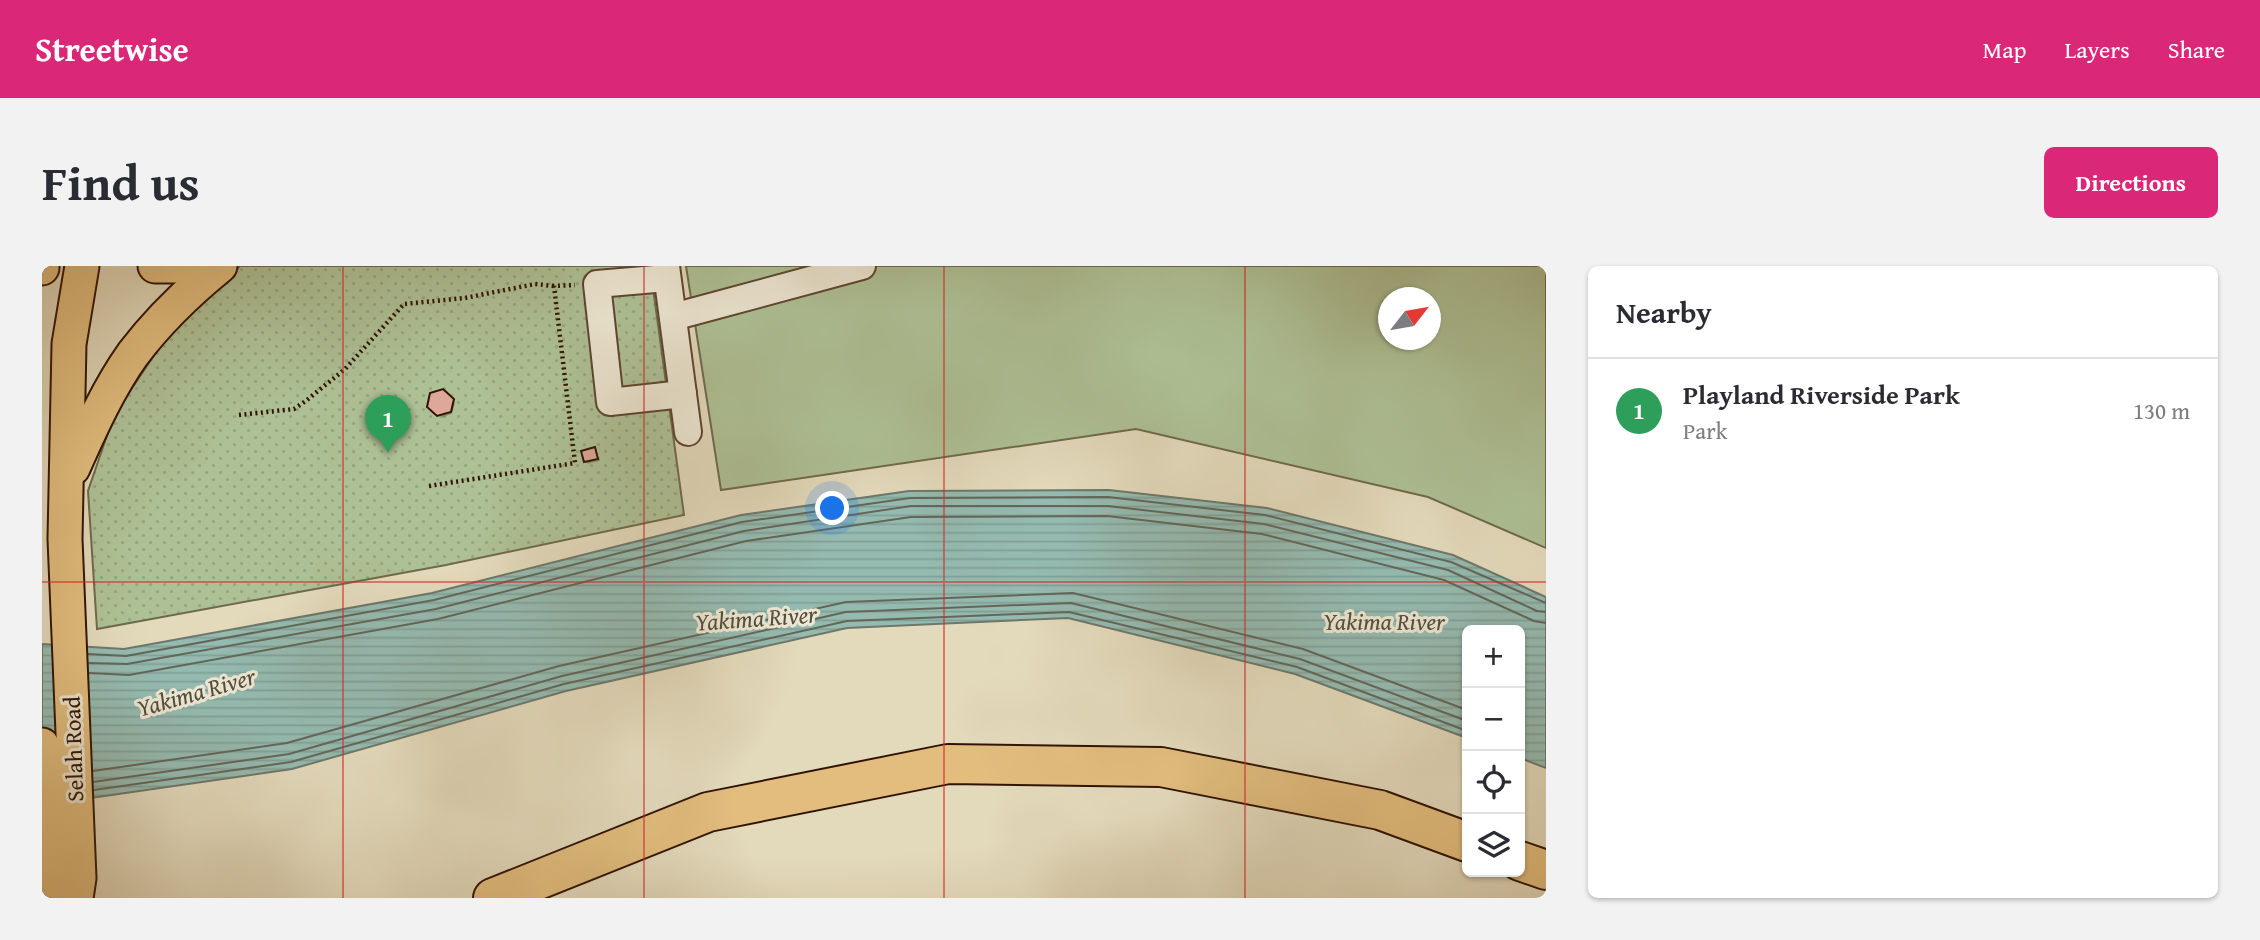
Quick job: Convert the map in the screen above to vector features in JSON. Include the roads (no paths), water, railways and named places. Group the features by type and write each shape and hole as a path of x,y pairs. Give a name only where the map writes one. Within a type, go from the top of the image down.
{"highway":[{"path":"493,898 708,812 948,764 1161,767 1380,810 1462,840"},
{"path":"1525,863 1546,870"}],"main road":[{"name":"Selah Road","path":"64,889 65,539 69,344 82,266"},
{"path":"155,266 182,266"},
{"path":"66,484 95,419 133,355 184,296 220,266"},
{"name":"Selah Road","path":"42,745 64,889"}],"street":[{"path":"673,317 862,266"},
{"path":"683,394 610,401 597,284 666,272 673,317 688,432"}],"water":[{"name":"Yakima River","path":"1109,490 1267,508 1453,555 1546,597 1546,768 1525,760 1525,625 1462,625 1462,736 1295,674 1068,618 847,628 566,691 292,769 42,805 42,644 124,649 432,593 741,515 909,491"}],"place":[{"name":"Playland Riverside Park","path":"388,453"}]}
